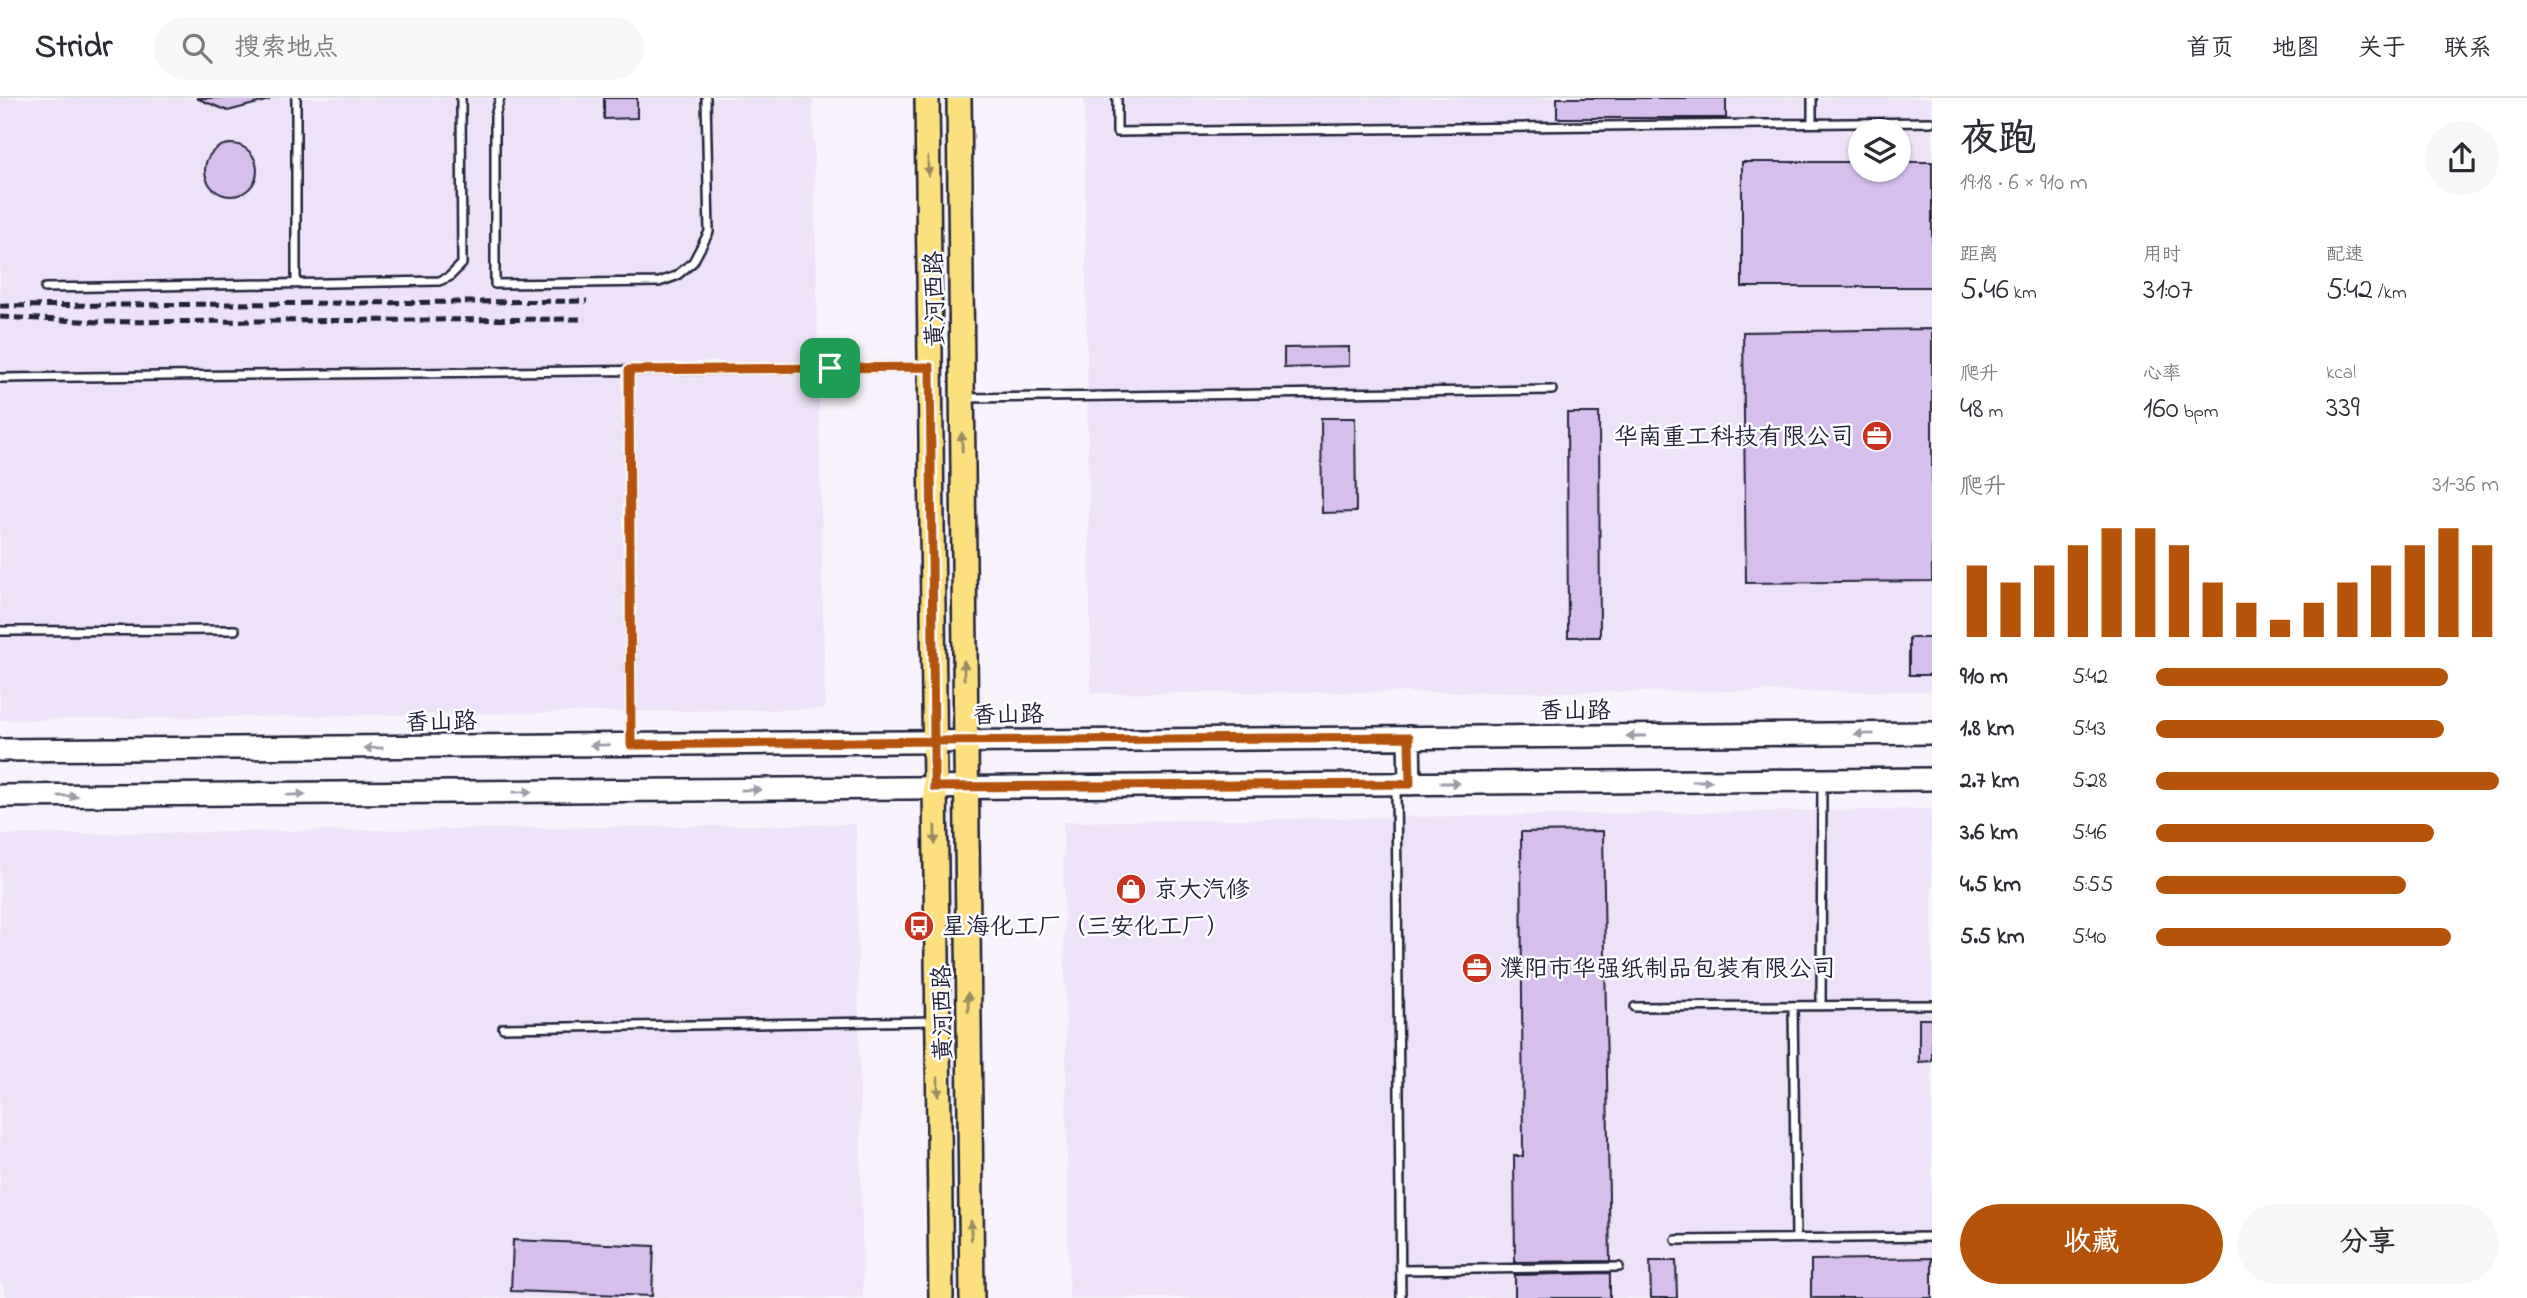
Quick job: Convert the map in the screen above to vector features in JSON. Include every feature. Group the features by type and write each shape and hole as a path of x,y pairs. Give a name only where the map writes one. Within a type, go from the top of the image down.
{"main road":[{"name":"黄河西路","path":"927,98 941,1298"},
{"name":"黄河西路","path":"959,98 972,1298"}],"street":[{"name":"香山路","path":"0,750 1932,733"},
{"path":"1403,784 1409,737"},
{"path":"0,796 1932,779"}],"lane":[{"path":"296,98 296,284"},
{"path":"46,288 439,281 449,277 463,264 461,98"},
{"path":"500,98 495,116 495,284 659,282 676,276 693,262 709,232 706,98"},
{"path":"1117,98 1117,131 1931,122"},
{"path":"1812,98 1812,123"},
{"path":"0,378 930,367"},
{"path":"629,370 631,745"},
{"path":"962,398 1552,390"},
{"path":"0,631 235,630"},
{"path":"1821,1006 1822,780"},
{"path":"1401,1298 1403,784"},
{"path":"1635,1007 1932,1005"},
{"path":"1793,1006 1796,1238"},
{"path":"503,1028 937,1021"},
{"path":"1676,1240 1932,1237"},
{"path":"1401,1270 1619,1267"}],"shaded area":[{"path":"0,98 813,98 825,709 0,720"},
{"path":"1084,98 1932,98 1932,691 1091,693"},
{"path":"1932,809 1932,1298 1069,1298 1063,822"},
{"path":"856,824 863,1298 7,1298 0,1279 0,835"}],"building":[{"path":"196,98 268,98 269,100 228,111"},
{"path":"604,98 637,98 637,118 604,119"},
{"path":"1557,98 1726,98 1726,118 1557,118"},
{"path":"231,144 241,146 249,152 255,160 255,180 249,188 241,194 231,196 221,194 213,188 207,180 205,170 207,160 213,152 221,146"},
{"path":"1742,162 1848,162 1848,182 1911,182 1911,162 1932,162 1932,287 1742,287"},
{"path":"1932,329 1932,581 1746,583 1743,332"},
{"path":"1349,347 1349,366 1284,368 1284,348"},
{"path":"1567,413 1599,413 1600,637 1568,637"},
{"path":"1321,418 1355,418 1356,512 1322,513"},
{"path":"1909,638 1932,638 1932,675 1909,675"},
{"path":"1603,831 1610,1261 1515,1262 1514,1156 1523,1156 1521,832"},
{"path":"1919,1019 1932,1019 1932,1061 1919,1062"},
{"path":"513,1240 654,1246 652,1296 511,1291"},
{"path":"1932,1258 1932,1298 1811,1298 1811,1260"},
{"path":"1650,1261 1676,1261 1677,1298 1651,1298"},
{"path":"1610,1273 1610,1298 1515,1298 1515,1275"}],"railway":[{"path":"0,306 587,301"},
{"path":"0,317 98,322 585,319"}],"place":[{"name":"华南重工科技有限公司","path":"1877,436"},
{"name":"京大汽修","path":"1131,889"},
{"name":"星海化工厂（三安化工厂）","path":"919,926"},
{"name":"濮阳市华强纸制品包装有限公司","path":"1477,968"}],"route":[{"path":"830,368 629,370 631,745 934,741 934,787 1410,784 1409,737 934,741 930,367 830,368"}]}
